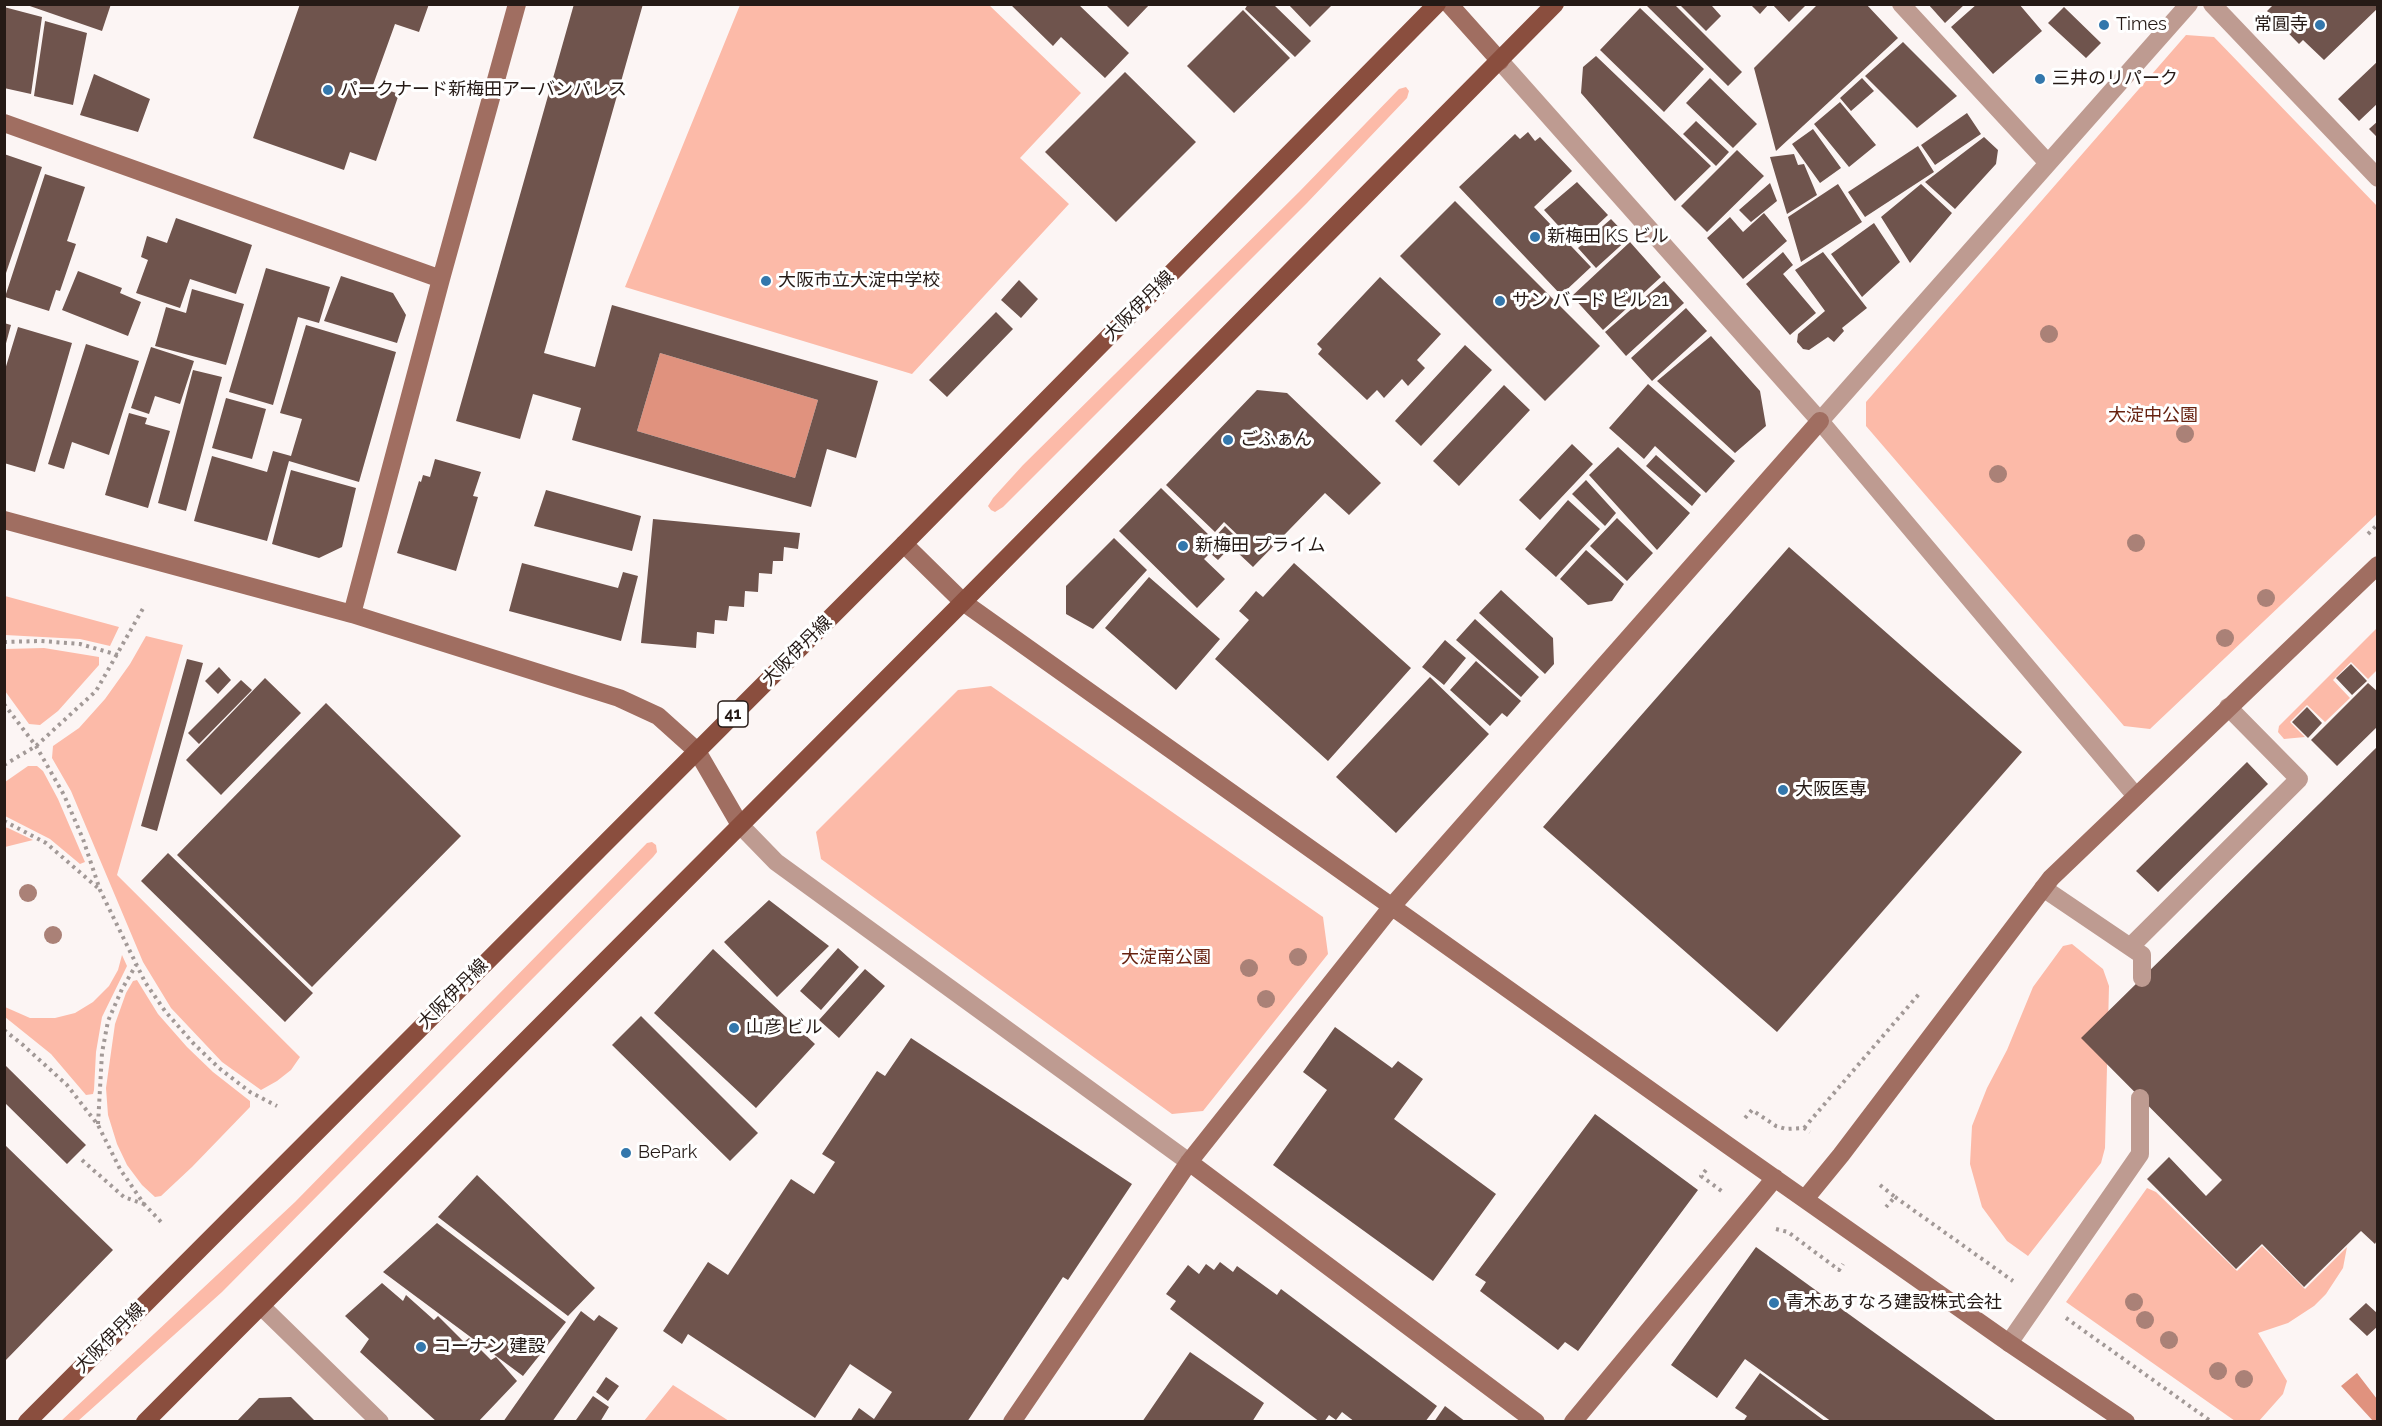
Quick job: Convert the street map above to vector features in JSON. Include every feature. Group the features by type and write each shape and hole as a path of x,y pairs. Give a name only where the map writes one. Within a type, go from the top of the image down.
{"main road":[{"name":"大阪伊丹線","path":"27,1422 904,544 1437,4"},
{"path":"145,1422 963,602 1555,4"}],"street":[{"path":"352,614 517,4"},
{"path":"1449,4 1820,421 2135,795"},
{"path":"1901,4 2048,163"},
{"path":"1012,1422 1190,1162 1394,905 2189,4"},
{"path":"2212,4 2378,177"},
{"path":"4,123 441,279"},
{"path":"4,520 352,614 619,698 658,716 697,751 740,825 776,862 1190,1162 1536,1422"},
{"path":"904,544 963,602 1394,905 1775,1178 2126,1422"},
{"path":"1805,1199 1841,1155 2050,878 2378,565"},
{"path":"2131,946 2299,778 2228,707"},
{"path":"2043,888 2142,954 2142,978"},
{"path":"2009,1342 2140,1154 2140,1098"},
{"path":"1573,1422 1775,1178"},
{"path":"261,1305 380,1422"}],"path":[{"path":"4,765 36,746 96,691 145,605"},
{"path":"4,642 41,641 80,644 118,655"},
{"path":"4,704 36,746 64,795 83,839 100,890 136,965 165,1011 219,1068 250,1092 277,1106"},
{"path":"4,821 46,843 100,890"},
{"path":"98,1125 102,1053 108,1021 136,965"},
{"path":"4,1030 67,1085 98,1125 120,1168 144,1204 162,1223"},
{"path":"1745,1118 1752,1110 1776,1126 1786,1129 1804,1128 1810,1132"},
{"path":"82,1160 124,1197 144,1204"},
{"path":"1709,1165 1701,1176 1726,1194"},
{"path":"1880,1185 1895,1197 1886,1207"},
{"path":"1768,1227 1788,1232 1839,1270 1845,1261"}],"green space":[{"path":"740,5 989,5 1081,93 1020,158 1069,204 912,374 625,287"},
{"name":"大淀中公園","path":"2186,35 2214,37 2377,206 2377,514 2150,729 2124,726 1866,426 1866,402"},
{"path":"1406,87 1409,91 1407,98 1307,203 1003,507 995,512 991,510 988,506 993,498 1023,465 1299,192 1399,89"},
{"path":"4,596 119,627 110,646 80,639 5,635"},
{"path":"2377,628 2377,670 2368,679 2351,662 2333,680 2350,698 2325,722 2307,705 2290,722 2305,737 2284,739 2278,732 2279,726"},
{"path":"146,636 183,645 117,875 300,1057 291,1070 261,1090 222,1062 171,1008 143,962 71,791 52,758 53,746 79,728 105,699 130,664"},
{"path":"44,648 99,657 99,665 58,711 40,725 29,724 5,691 5,649"},
{"name":"大淀南公園","path":"991,686 1323,917 1328,954 1203,1111 1172,1114 821,859 816,832 958,690"},
{"path":"28,766 37,766 43,771 58,799 85,862 80,864 50,839 5,816 5,782"},
{"path":"4,827 8,828 33,840 5,847"},
{"path":"652,842 656,845 657,852 653,857 222,1292 78,1421 61,1421 295,1202 647,843"},
{"path":"2072,944 2103,969 2109,986 2105,1148 2101,1163 2028,1256 2007,1241 1982,1207 1970,1164 1972,1126 2033,987 2063,946"},
{"path":"122,955 127,966 102,1017 96,1052 94,1090 93,1094 86,1095 51,1054 5,1017 5,1007 30,1018 55,1018 75,1013 93,1002 109,986 118,970"},
{"path":"137,980 158,1014 187,1047 213,1072 250,1101 250,1107 192,1167 161,1196 155,1197 142,1185 127,1165 117,1144 108,1115 106,1088 115,1024 126,993 133,981"},
{"path":"2147,1188 2156,1192 2237,1271 2262,1246 2305,1289 2347,1247 2343,1268 2326,1294 2314,1306 2288,1323 2258,1333 2287,1381 2283,1394 2259,1421 2235,1421 2066,1302"},
{"path":"673,1385 729,1421 644,1421"}],"shaded area":[{"path":"660,353 818,400 795,478 637,431"},
{"path":"2357,1373 2377,1399 2377,1421 2373,1421 2341,1386"}],"building":[{"path":"24,4 111,4 102,31"},
{"name":"パークナード新梅田アーバンパレス","path":"300,4 429,4 419,32 395,24 373,85 399,94 376,161 350,152 344,170 253,138"},
{"path":"574,4 643,4 544,353 595,367 612,305 878,381 856,458 827,449 811,507 572,440 581,408 533,394 520,439 456,421","holes":["660,353 818,400 795,478 637,431"]},
{"path":"1010,4 1078,4 1129,53 1105,78 1061,37 1053,46"},
{"path":"1105,4 1150,4 1128,27"},
{"path":"1248,4 1273,4 1311,41 1295,57 1245,9"},
{"path":"1288,4 1333,4 1310,27"},
{"path":"1645,4 1674,4 1742,72 1728,86"},
{"path":"1679,4 1713,4 1712,6 1721,16 1706,31"},
{"path":"1750,4 1769,4 1760,14"},
{"path":"1772,4 1807,4 1789,22"},
{"path":"1818,4 1866,4 1898,38 1776,151 1754,68"},
{"path":"1928,4 1965,4 1945,23"},
{"path":"1977,4 2019,4 2042,31 1993,74 1951,27"},
{"name":"常圓寺","path":"2274,4 2378,4 2378,8 2324,60 2303,40 2299,44 2267,11"},
{"path":"4,7 42,17 31,94 4,88"},
{"path":"2064,7 2101,43 2086,58 2048,23"},
{"path":"1640,8 1704,69 1664,112 1600,50"},
{"path":"1243,10 1290,58 1234,113 1187,66"},
{"path":"45,21 87,33 73,105 34,96"},
{"path":"1903,42 1957,96 1917,128 1865,76"},
{"path":"1596,56 1711,166 1675,201 1581,93 1583,67"},
{"path":"2378,61 2378,103 2359,121 2338,99"},
{"path":"1125,72 1196,142 1116,222 1045,152"},
{"path":"94,74 150,99 138,132 80,115"},
{"path":"1710,78 1757,124 1733,148 1686,103"},
{"path":"1862,78 1874,91 1851,111 1840,98"},
{"path":"1840,102 1876,145 1849,167 1814,124"},
{"path":"1967,113 1981,134 1935,165 1921,145"},
{"path":"1696,121 1729,152 1716,166 1683,134"},
{"path":"2378,121 2378,138 2369,129"},
{"path":"1813,129 1841,168 1820,183 1792,144"},
{"name":"新梅田 KS ビル","path":"1528,132 1535,141 1540,137 1572,171 1534,207 1591,267 1561,295 1459,187 1515,134 1520,139"},
{"path":"1984,137 1998,150 1996,164 1955,209 1925,182"},
{"path":"1918,146 1934,172 1865,217 1848,192"},
{"path":"1737,150 1764,176 1707,232 1681,206"},
{"path":"4,154 42,167 5,276 4,276"},
{"path":"1794,154 1798,165 1804,164 1817,195 1787,214 1770,157"},
{"path":"45,174 85,187 67,241 76,244 60,291 56,290 49,311 5,297"},
{"path":"1577,182 1608,215 1576,245 1544,210"},
{"path":"1770,183 1777,201 1751,222 1739,210"},
{"path":"1838,184 1862,222 1801,262 1788,217"},
{"path":"1921,184 1952,213 1910,263 1881,217"},
{"name":"サン バード ビル 21","path":"1455,201 1600,346 1545,401 1400,256"},
{"path":"1764,213 1787,241 1743,279 1707,238 1730,217 1743,232"},
{"path":"176,218 252,245 236,294 190,279 180,308 136,293 148,260 141,257 147,236 167,243"},
{"path":"1611,219 1629,238 1596,268 1578,248"},
{"path":"1874,223 1900,262 1862,297 1831,254"},
{"path":"1630,242 1661,277 1603,330 1572,296"},
{"path":"1783,252 1793,265 1783,274 1816,313 1790,335 1746,284"},
{"path":"1823,252 1867,308 1842,328 1844,331 1834,342 1828,337 1809,350 1803,349 1797,342 1798,334 1825,311 1795,270"},
{"path":"266,268 330,287 319,323 298,317 273,405 229,392"},
{"path":"78,271 122,288 120,293 141,302 128,336 62,310"},
{"path":"341,276 393,293 406,315 397,343 324,321"},
{"path":"1380,277 1441,334 1417,360 1425,368 1408,386 1402,379 1384,398 1377,390 1367,400 1318,354 1322,349 1317,344"},
{"path":"1019,280 1038,299 1021,318 1001,300"},
{"path":"1664,281 1684,303 1626,356 1605,332"},
{"path":"192,289 244,304 226,365 155,346 166,307 186,313"},
{"path":"1686,308 1707,331 1652,381 1631,358"},
{"path":"996,312 1013,329 947,397 929,380"},
{"path":"4,323 11,325 5,347 4,347"},
{"path":"306,325 396,352 359,482 289,461 267,541 194,521 212,456 267,472 273,451 291,456 302,419 280,413"},
{"path":"18,327 72,343 35,472 4,463 4,373"},
{"path":"1711,336 1760,391 1766,426 1735,453 1657,381"},
{"path":"86,344 139,361 109,455 72,442 64,469 48,464"},
{"path":"1465,345 1492,370 1421,446 1395,421"},
{"path":"151,347 194,361 180,404 155,396 149,414 131,408"},
{"path":"193,370 222,377 186,511 158,503"},
{"path":"1648,384 1735,461 1706,493 1655,446 1644,459 1609,428"},
{"path":"1504,385 1530,410 1459,486 1433,461"},
{"path":"1257,390 1287,393 1381,483 1349,515 1325,493 1253,567 1237,552 1245,542 1224,522 1215,532 1166,485"},
{"path":"226,398 266,409 252,459 212,448"},
{"path":"129,413 147,418 145,424 170,431 148,508 105,495"},
{"path":"1572,444 1593,464 1540,520 1519,500"},
{"path":"1618,447 1690,513 1657,550 1589,475"},
{"path":"1656,455 1701,495 1692,506 1646,466"},
{"path":"435,459 481,472 473,496 478,497 456,571 397,553 419,481 421,482 423,475 430,477"},
{"path":"291,470 356,488 342,547 319,558 272,544"},
{"path":"1586,480 1616,513 1605,526 1572,494"},
{"name":"新梅田 プライム","path":"1161,488 1213,539 1225,526 1238,539 1218,560 1210,553 1204,559 1225,579 1197,608 1119,531"},
{"path":"546,490 641,516 632,551 534,526"},
{"path":"1568,500 1600,529 1556,577 1525,549"},
{"path":"1617,518 1653,553 1627,581 1590,546"},
{"path":"653,519 800,533 798,549 784,547 783,561 773,561 772,574 759,573 758,592 745,591 744,607 729,606 727,621 715,620 714,634 697,632 696,648 641,643"},
{"path":"1114,538 1147,570 1093,629 1066,614 1066,586"},
{"name":"大阪医専","path":"1789,547 2022,752 1777,1032 1543,827"},
{"path":"1586,550 1624,584 1612,601 1588,605 1560,579"},
{"path":"522,563 618,588 623,572 638,576 621,641 509,611"},
{"path":"1294,563 1411,668 1328,761 1215,659 1249,620 1239,611 1256,591 1263,597"},
{"path":"1149,577 1220,639 1176,690 1105,628"},
{"path":"1501,590 1553,638 1554,664 1545,674 1479,613"},
{"path":"1475,619 1539,677 1521,697 1456,640"},
{"path":"1445,640 1466,658 1444,685 1422,667"},
{"path":"187,659 203,663 157,831 141,826"},
{"path":"1476,661 1521,701 1507,717 1502,713 1490,726 1450,690"},
{"path":"2351,664 2367,681 2352,695 2336,678"},
{"path":"219,667 231,680 218,694 205,681"},
{"path":"1430,677 1489,734 1396,833 1336,777"},
{"path":"265,678 301,713 221,795 186,760"},
{"path":"241,680 252,690 199,744 188,733"},
{"path":"2368,683 2378,692 2378,726 2337,766 2311,740"},
{"path":"326,703 461,836 312,987 177,855"},
{"path":"2307,707 2322,723 2308,738 2292,722"},
{"path":"2378,746 2378,1238 2375,1244 2361,1231 2304,1287 2262,1244 2236,1269 2147,1179 2169,1157 2206,1196 2222,1180 2081,1038"},
{"path":"2247,762 2268,784 2158,892 2136,871"},
{"path":"168,853 313,993 285,1022 141,881"},
{"path":"769,900 829,946 777,997 724,942"},
{"path":"838,948 859,967 821,1010 800,991"},
{"name":"山彦 ビル","path":"713,949 815,1044 756,1108 654,1013"},
{"path":"865,969 885,986 839,1038 819,1020"},
{"path":"641,1016 758,1133 730,1161 612,1045"},
{"path":"1335,1027 1392,1068 1398,1061 1423,1079 1394,1119 1496,1194 1433,1281 1273,1165 1327,1090 1303,1072"},
{"path":"911,1038 1132,1184 1068,1280 1063,1277 967,1422 850,1422 859,1408 874,1419 892,1392 850,1364 815,1418 688,1334 682,1344 663,1331 708,1262 728,1275 791,1179 814,1194 835,1162 822,1154 877,1071 885,1076"},
{"path":"4,1064 86,1145 67,1164 4,1102"},
{"path":"1595,1114 1698,1190 1578,1351 1565,1342 1558,1350 1480,1291 1486,1282 1475,1275"},
{"path":"4,1144 113,1250 4,1362"},
{"path":"477,1175 595,1288 568,1316 438,1217"},
{"path":"437,1223 566,1322 523,1376 383,1272"},
{"name":"青木あすなろ建設株式会社","path":"1756,1247 1998,1422 1832,1422 1745,1359 1717,1398 1671,1365"},
{"path":"1220,1262 1233,1272 1237,1266 1277,1295 1281,1289 1437,1406 1425,1422 1355,1422 1342,1412 1336,1420 1329,1415 1324,1422 1320,1422 1170,1309 1176,1301 1166,1294 1188,1265 1199,1274 1206,1264 1214,1270"},
{"name":"コーナン 建設","path":"382,1283 403,1301 406,1295 434,1320 438,1316 464,1342 469,1338 491,1360 496,1357 517,1381 478,1422 437,1422 360,1352 369,1339 345,1316"},
{"path":"2366,1303 2378,1314 2378,1326 2367,1336 2349,1319"},
{"path":"581,1311 594,1321 599,1315 618,1328 552,1422 503,1422"},
{"path":"1190,1352 1264,1403 1252,1422 1142,1422"},
{"path":"1760,1373 1826,1422 1743,1422 1747,1416 1735,1408"},
{"path":"606,1377 619,1386 608,1401 596,1392"},
{"path":"593,1396 609,1407 600,1422 578,1422 576,1420"},
{"path":"291,1397 316,1422 236,1422 259,1398"},
{"path":"1445,1406 1466,1422 1434,1422"}],"place":[{"name":"Times","path":"2104,25"},
{"name":"常圓寺","path":"2320,25"},
{"name":"三井のリパーク","path":"2040,79"},
{"name":"パークナード新梅田アーバンパレス","path":"328,90"},
{"name":"新梅田 KS ビル","path":"1535,237"},
{"name":"大阪市立大淀中学校","path":"766,281"},
{"name":"サン バード ビル 21","path":"1500,301"},
{"name":"ごふぁん","path":"1228,440"},
{"name":"新梅田 プライム","path":"1183,546"},
{"name":"大阪医専","path":"1783,790"},
{"name":"山彦 ビル","path":"734,1028"},
{"name":"BePark","path":"626,1153"},
{"name":"青木あすなろ建設株式会社","path":"1774,1303"},
{"name":"コーナン 建設","path":"421,1347"}]}
